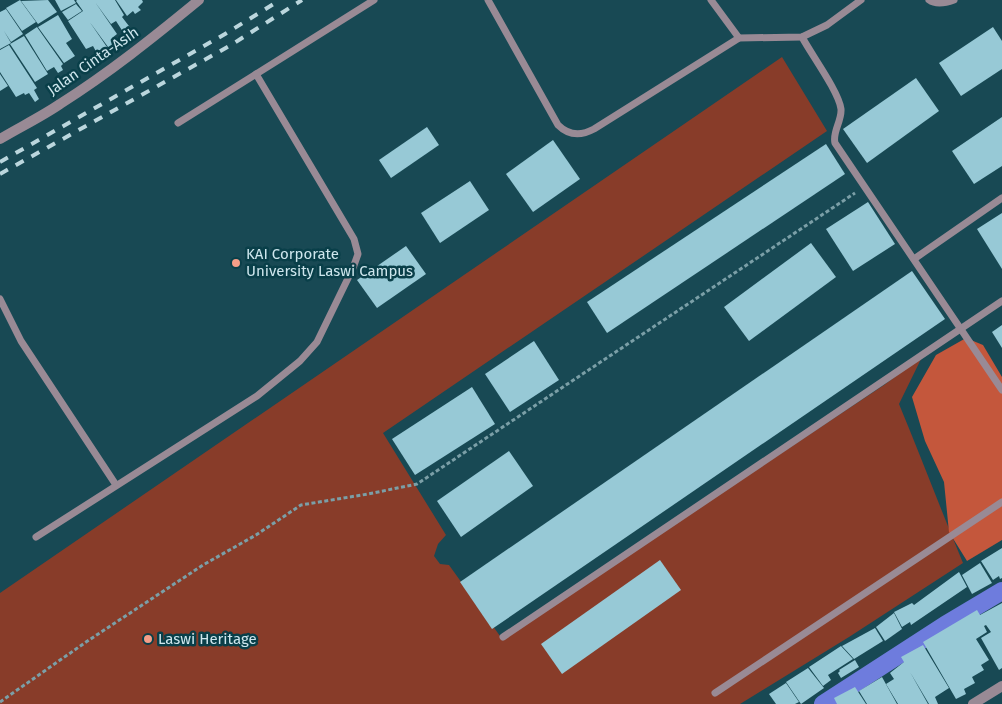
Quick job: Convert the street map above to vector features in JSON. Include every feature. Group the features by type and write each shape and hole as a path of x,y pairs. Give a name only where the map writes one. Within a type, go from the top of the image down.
{"street":[{"name":"Jalan Cinta-Asih","path":"0,139 83,89 147,42 198,0"},
{"path":"973,704 1002,686"}],"lane":[{"path":"178,123 374,0"},
{"path":"488,0 558,125 566,132 573,134 584,133 594,128 739,38 802,37 827,25 861,0"},
{"path":"712,0 739,38"},
{"path":"929,0 944,3 954,0"},
{"path":"802,37 837,97 841,108 834,138 835,143 1002,390"},
{"path":"36,537 257,396 300,362 317,342 355,264 358,251 354,239 256,74"},
{"path":"914,259 1002,198"},
{"path":"0,299 21,341 116,485"},
{"path":"503,637 1002,300"},
{"path":"715,693 1002,502"}],"path":[{"path":"0,702 86,642 203,565 256,535 302,505 418,484 864,187"}],"shaded area":[{"path":"782,57 827,131 383,433 446,535 438,544 434,556 440,564 449,565 500,636 520,627 884,385 922,357 899,404 963,563 849,637 740,704 0,704 0,593"},
{"path":"966,338 983,345 1002,377 1002,540 967,561 949,532 944,482 925,441 912,397 936,355"}],"building":[{"path":"20,0 36,22 22,31 6,8"},
{"path":"48,0 57,12 38,24 21,1"},
{"path":"55,0 74,0 76,3 61,11"},
{"path":"77,0 115,0 124,15 122,17 132,30 125,35 116,21 111,24 95,2 117,34 112,38 118,47 111,51 89,21 109,50 99,57 93,46 86,49 68,21 83,11"},
{"path":"116,0 142,0 143,2 138,7 141,10 135,14 133,11 127,16"},
{"path":"76,4 82,11 68,20 62,12"},
{"path":"6,9 23,34 11,42 4,31 11,43 0,49 0,12"},
{"path":"58,15 72,39 66,43 75,56 64,63 38,27"},
{"path":"37,27 63,64 61,66 63,70 58,73 54,67 47,71 25,35"},
{"path":"993,27 1002,41 1002,69 961,96 939,63"},
{"path":"24,36 48,74 35,82 10,44"},
{"path":"9,45 37,88 34,90 39,99 35,102 29,93 16,97 0,72 0,50"},
{"path":"0,74 8,86 0,91"},
{"path":"916,78 939,111 867,163 843,129"},
{"path":"1002,117 1002,166 974,184 952,151"},
{"path":"427,127 439,145 391,178 379,160"},
{"path":"553,140 580,179 533,212 506,174"},
{"path":"826,144 845,174 607,333 587,302"},
{"path":"470,181 489,210 440,243 421,213"},
{"path":"868,202 895,244 853,271 826,229"},
{"path":"1002,213 1002,269 977,229"},
{"path":"811,243 836,277 749,341 724,307"},
{"path":"406,246 426,274 377,308 357,280"},
{"path":"912,271 945,319 492,629 460,582"},
{"path":"1002,325 1002,348 992,332"},
{"path":"534,341 559,380 510,412 485,374"},
{"path":"472,387 495,424 415,475 392,439"},
{"path":"509,451 533,486 461,537 437,501"},
{"path":"1002,548 1002,578 1000,579 999,576 993,580 981,561"},
{"path":"660,560 681,590 562,674 541,644"},
{"path":"980,563 992,583 972,594 962,575"},
{"path":"959,572 967,587 911,625 910,622 902,627 894,612 912,603 914,605"},
{"path":"1002,603 1002,668 999,670 981,638 991,632 986,625 984,626 987,632 976,639 989,660 981,665 984,670 972,677 975,683 964,689 966,694 956,699 923,642 977,610 980,615"},
{"path":"894,613 902,629 885,641 876,627"},
{"path":"875,628 883,641 854,659 842,646"},
{"path":"923,645 949,688 935,697 938,704 929,704 910,672 928,704 898,704 886,684 894,679 890,673 904,662 901,657"},
{"path":"841,646 853,659 828,675 831,680 823,686 809,667"},
{"path":"855,660 859,667 841,678 838,673 839,670"},
{"path":"808,668 824,688 801,704 786,682"},
{"path":"882,677 897,704 867,704 859,691"},
{"path":"786,683 799,702 795,704 776,704 769,694"},
{"path":"855,687 866,704 837,704 834,698"}],"waterway":[{"path":"823,704 945,625 1002,591"}],"railway":[{"path":"0,162 225,34 280,0"},
{"path":"0,174 231,45 302,0"}],"place":[{"name":"KAI Corporate University Laswi Campus","path":"236,263"},
{"name":"Laswi Heritage","path":"148,639"}]}
